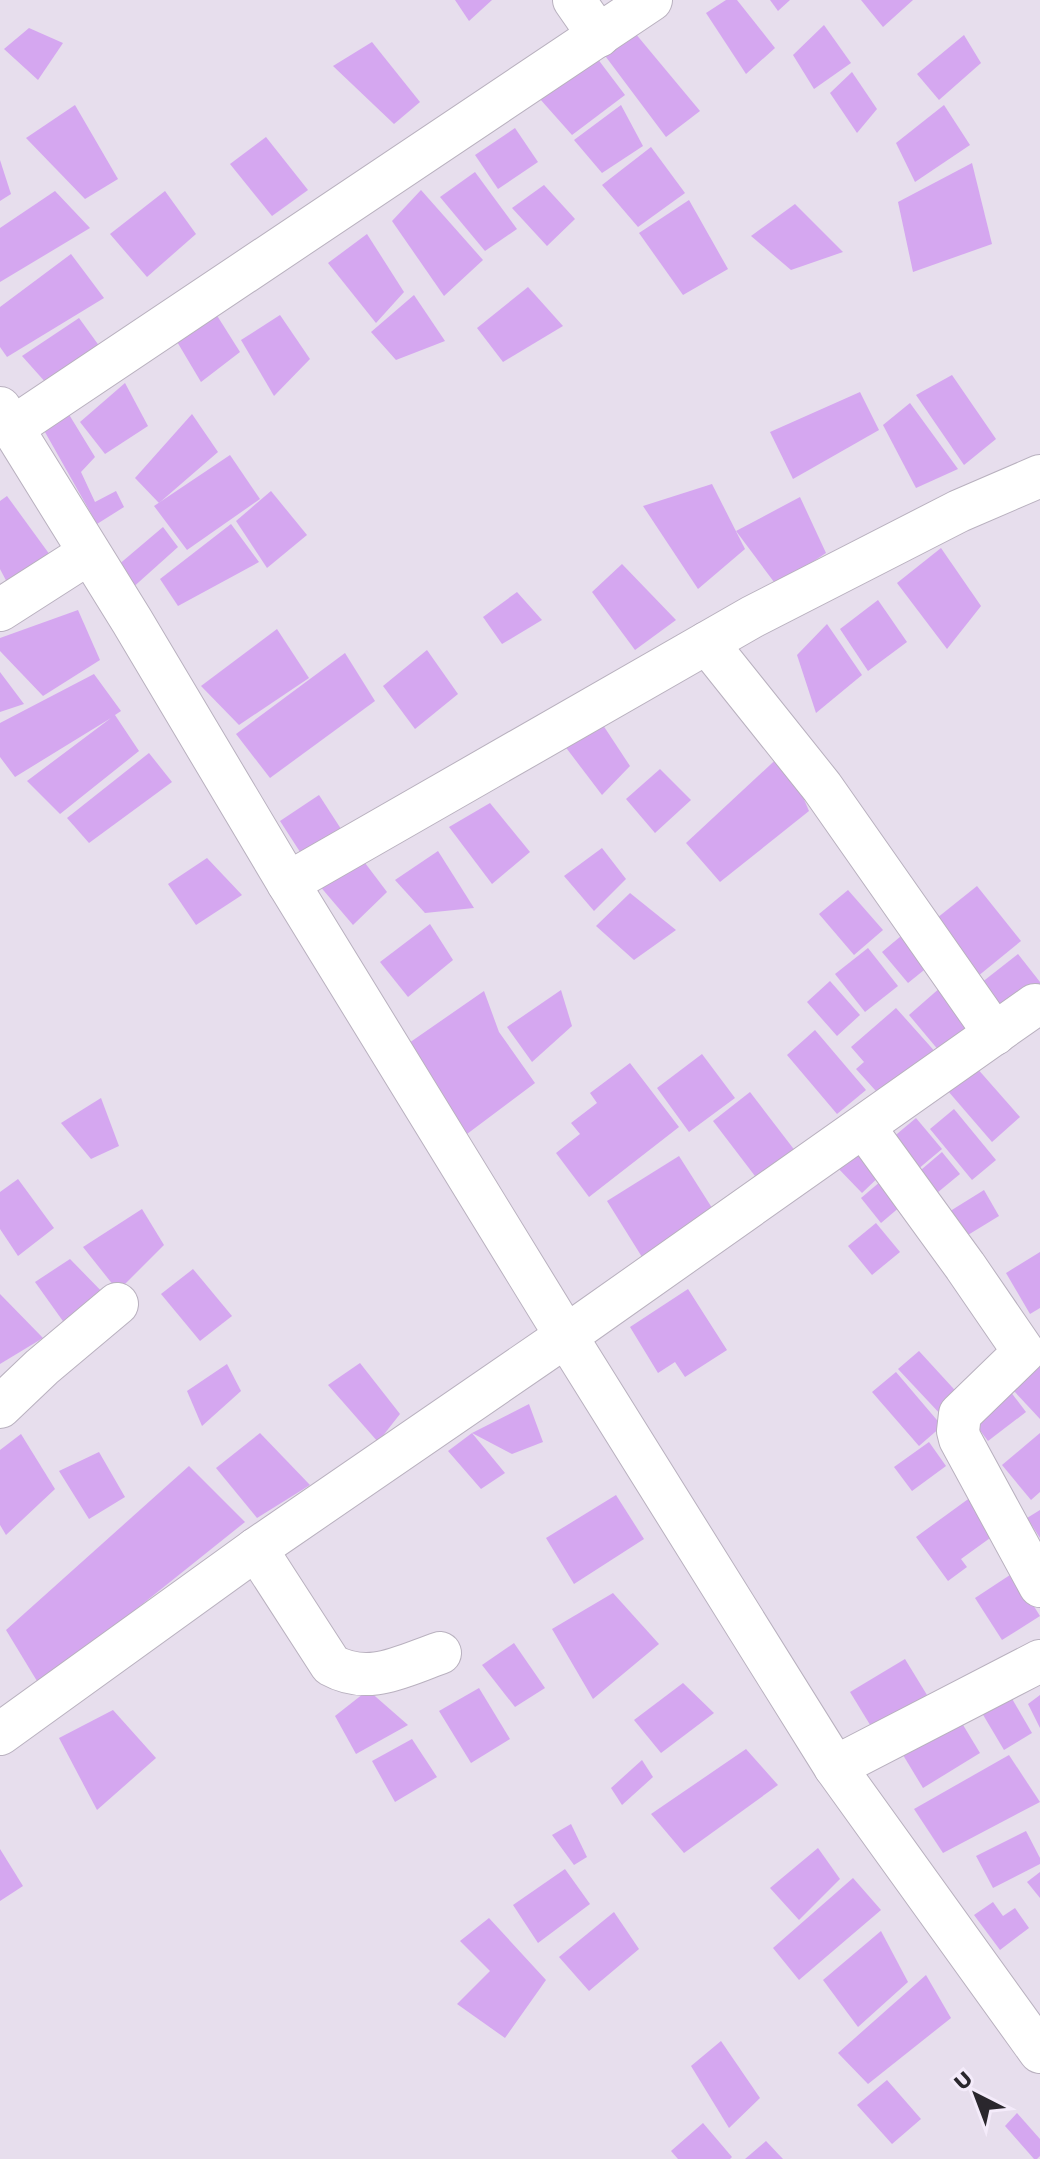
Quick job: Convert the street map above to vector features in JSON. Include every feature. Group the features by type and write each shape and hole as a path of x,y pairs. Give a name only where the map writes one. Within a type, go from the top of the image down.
{"street":[{"path":"574,0 599,36"},
{"path":"651,0 6,418 566,1336 835,1767 1040,2052"},
{"path":"288,883 752,617 959,511 1040,476"},
{"path":"0,610 89,553"},
{"path":"707,643 822,787 995,1034"},
{"path":"0,1734 256,1549 566,1336 1035,1005"},
{"path":"864,1127 965,1266 1032,1345 960,1414 958,1431 1040,1586"},
{"path":"0,1407 117,1304"},
{"path":"256,1549 331,1665 346,1673 362,1676 390,1671 440,1653"},
{"path":"835,1767 1040,1661"}],"building":[{"path":"455,0 492,0 469,21"},
{"path":"726,0 737,0 775,48 746,74 706,13"},
{"path":"770,0 790,0 778,11"},
{"path":"861,0 913,0 883,27"},
{"path":"824,25 851,63 814,89 793,55"},
{"path":"29,28 63,43 38,80 4,49"},
{"path":"635,33 700,111 666,137 603,53"},
{"path":"964,35 981,63 939,100 917,74"},
{"path":"372,42 420,102 394,124 333,66"},
{"path":"594,54 625,95 572,135 540,99"},
{"path":"852,72 877,109 857,133 830,93"},
{"path":"75,105 118,179 85,199 26,138"},
{"path":"621,105 643,146 602,173 574,140"},
{"path":"944,105 970,145 915,182 896,143"},
{"path":"515,128 538,162 498,189 475,155"},
{"path":"266,137 308,190 272,216 230,164"},
{"path":"651,147 685,193 638,227 602,185"},
{"path":"0,160 11,194 0,201"},
{"path":"972,163 992,244 913,272 898,202"},
{"path":"475,172 517,229 485,251 440,197"},
{"path":"544,185 575,219 547,246 512,208"},
{"path":"421,190 483,260 444,296 392,221"},
{"path":"55,191 90,228 0,282 0,228"},
{"path":"165,191 196,234 147,277 110,234"},
{"path":"689,200 728,269 683,295 639,233"},
{"path":"795,204 843,252 791,270 751,236"},
{"path":"367,234 404,292 376,323 328,263"},
{"path":"71,254 104,298 7,357 0,347 0,307"},
{"path":"528,287 563,326 503,362 477,328"},
{"path":"414,295 445,341 396,360 371,332"},
{"path":"211,306 240,352 201,382 173,335"},
{"path":"280,315 310,359 274,396 241,340"},
{"path":"79,318 100,347 47,384 22,356"},
{"path":"952,375 996,439 964,465 916,395"},
{"path":"125,383 148,426 105,454 80,422"},
{"path":"860,392 879,430 793,479 770,432"},
{"path":"910,403 958,469 916,488 883,425"},
{"path":"65,408 95,457 81,472 95,502 116,491 124,507 97,524 41,425"},
{"path":"192,414 218,452 159,503 135,478"},
{"path":"230,455 260,499 187,550 154,506"},
{"path":"712,484 745,549 698,589 643,506"},
{"path":"271,491 307,535 267,568 236,521"},
{"path":"7,496 50,555 10,588 0,569 0,501"},
{"path":"800,497 826,553 777,586 736,531"},
{"path":"231,524 259,562 178,606 160,579"},
{"path":"163,527 178,547 130,590 117,566"},
{"path":"941,548 981,606 947,649 897,583"},
{"path":"622,564 676,620 635,650 592,592"},
{"path":"517,592 542,620 502,644 483,617"},
{"path":"878,600 907,642 868,671 840,629"},
{"path":"78,610 100,660 43,696 0,651 0,638"},
{"path":"827,624 862,675 816,713 797,655"},
{"path":"277,629 309,678 239,725 201,686"},
{"path":"427,650 458,694 415,729 383,686"},
{"path":"345,653 375,701 270,778 236,734"},
{"path":"0,672 24,704 0,712"},
{"path":"94,674 121,711 115,715 139,751 60,814 27,781 111,718 15,777 0,757 0,723"},
{"path":"599,719 630,766 602,795 564,745"},
{"path":"784,752 809,811 720,882 686,843"},
{"path":"149,753 172,782 89,843 67,818"},
{"path":"660,769 691,800 655,833 626,799"},
{"path":"319,795 343,832 304,858 280,821"},
{"path":"490,803 530,852 492,884 449,827"},
{"path":"602,848 626,879 594,911 564,876"},
{"path":"356,851 387,892 353,925 313,878"},
{"path":"438,851 474,908 425,913 395,880"},
{"path":"207,858 242,895 196,925 168,884"},
{"path":"977,886 1021,941 972,981 927,926"},
{"path":"848,890 883,930 854,955 819,914"},
{"path":"630,893 676,930 634,960 596,926"},
{"path":"430,924 453,960 408,997 380,962"},
{"path":"907,931 934,962 908,983 882,952"},
{"path":"868,948 898,986 865,1012 835,974"},
{"path":"1018,954 1040,982 1040,987 1005,1014 981,983"},
{"path":"830,981 860,1015 837,1036 807,1002"},
{"path":"941,987 972,1024 940,1052 909,1015"},
{"path":"561,990 572,1026 532,1062 507,1027"},
{"path":"484,991 499,1032 535,1083 463,1137 409,1043"},
{"path":"896,1008 938,1055 885,1101 856,1069 864,1062 851,1047"},
{"path":"815,1030 866,1090 837,1114 787,1055"},
{"path":"702,1054 735,1098 689,1132 657,1088"},
{"path":"630,1063 679,1127 589,1197 556,1153 580,1134 571,1123 597,1103 590,1093"},
{"path":"976,1067 1020,1117 992,1142 948,1091"},
{"path":"750,1092 796,1152 758,1180 713,1121"},
{"path":"101,1098 119,1146 91,1159 61,1123"},
{"path":"954,1109 996,1160 972,1180 930,1129"},
{"path":"916,1118 942,1149 911,1175 885,1144"},
{"path":"860,1140 887,1169 862,1193 834,1164"},
{"path":"942,1152 960,1174 926,1202 908,1181"},
{"path":"679,1156 714,1211 642,1257 607,1201"},
{"path":"887,1176 908,1200 881,1223 861,1198"},
{"path":"18,1179 54,1228 18,1256 0,1229 0,1192"},
{"path":"984,1190 999,1216 963,1238 947,1213"},
{"path":"142,1209 164,1245 118,1291 83,1247"},
{"path":"876,1223 900,1252 872,1275 848,1246"},
{"path":"1040,1252 1040,1308 1030,1314 1006,1273"},
{"path":"70,1259 111,1301 70,1331 35,1282"},
{"path":"193,1269 232,1316 200,1341 161,1294"},
{"path":"688,1289 727,1350 685,1377 675,1362 658,1373 630,1327"},
{"path":"0,1294 43,1338 0,1364"},
{"path":"919,1351 963,1399 943,1417 898,1369"},
{"path":"360,1363 400,1414 378,1442 328,1385"},
{"path":"227,1364 241,1391 202,1426 187,1391"},
{"path":"1040,1365 1040,1419 1013,1390"},
{"path":"896,1372 942,1426 919,1446 872,1392"},
{"path":"1007,1387 1026,1412 988,1441 969,1416"},
{"path":"529,1404 543,1442 512,1454 472,1433"},
{"path":"260,1433 310,1485 257,1518 216,1468"},
{"path":"472,1433 505,1473 481,1489 448,1451"},
{"path":"1040,1433 1040,1492 1031,1500 1002,1465"},
{"path":"21,1434 55,1489 6,1535 0,1525 0,1450"},
{"path":"929,1442 946,1466 912,1491 894,1467"},
{"path":"99,1452 125,1497 89,1519 59,1471"},
{"path":"189,1466 245,1522 40,1686 6,1630"},
{"path":"616,1495 644,1539 574,1584 546,1538"},
{"path":"971,1497 997,1533 961,1559 967,1567 948,1581 916,1537"},
{"path":"1040,1510 1040,1538 1027,1518"},
{"path":"1013,1573 1040,1616 1002,1640 975,1598"},
{"path":"613,1593 659,1644 593,1699 552,1629"},
{"path":"514,1643 545,1688 515,1707 482,1665"},
{"path":"905,1659 927,1695 872,1728 850,1692"},
{"path":"683,1683 714,1713 661,1753 634,1720"},
{"path":"479,1688 510,1739 471,1763 439,1711"},
{"path":"368,1690 408,1725 356,1754 335,1716"},
{"path":"1007,1690 1032,1733 1004,1750 979,1708"},
{"path":"1040,1695 1040,1728 1028,1704"},
{"path":"113,1710 156,1758 97,1810 59,1738"},
{"path":"957,1715 980,1753 923,1788 900,1750"},
{"path":"412,1739 437,1777 395,1802 372,1761"},
{"path":"746,1749 778,1785 684,1853 651,1814"},
{"path":"1009,1755 1040,1802 943,1853 914,1809"},
{"path":"642,1760 653,1777 622,1805 611,1788"},
{"path":"571,1824 587,1857 574,1865 552,1835"},
{"path":"1026,1831 1040,1864 993,1888 976,1856"},
{"path":"818,1848 840,1879 799,1920 770,1888"},
{"path":"0,1849 23,1886 0,1901"},
{"path":"565,1869 590,1904 538,1943 513,1905"},
{"path":"1040,1872 1040,1898 1027,1882"},
{"path":"853,1878 881,1910 799,1980 773,1948"},
{"path":"993,1902 1003,1916 1015,1908 1029,1928 1000,1950 974,1915"},
{"path":"614,1912 639,1949 589,1991 559,1957"},
{"path":"489,1918 546,1980 505,2038 457,2004 490,1971 460,1941"},
{"path":"881,1931 908,1982 858,2027 823,1980"},
{"path":"926,1975 951,2018 868,2084 838,2053"},
{"path":"721,2041 760,2098 729,2128 691,2066"},
{"path":"887,2080 921,2119 892,2144 857,2105"},
{"path":"1017,2113 1040,2139 1040,2156 1037,2159 1005,2126"},
{"path":"703,2123 732,2157 730,2159 678,2159 671,2151"},
{"path":"766,2141 783,2159 745,2159"}]}
